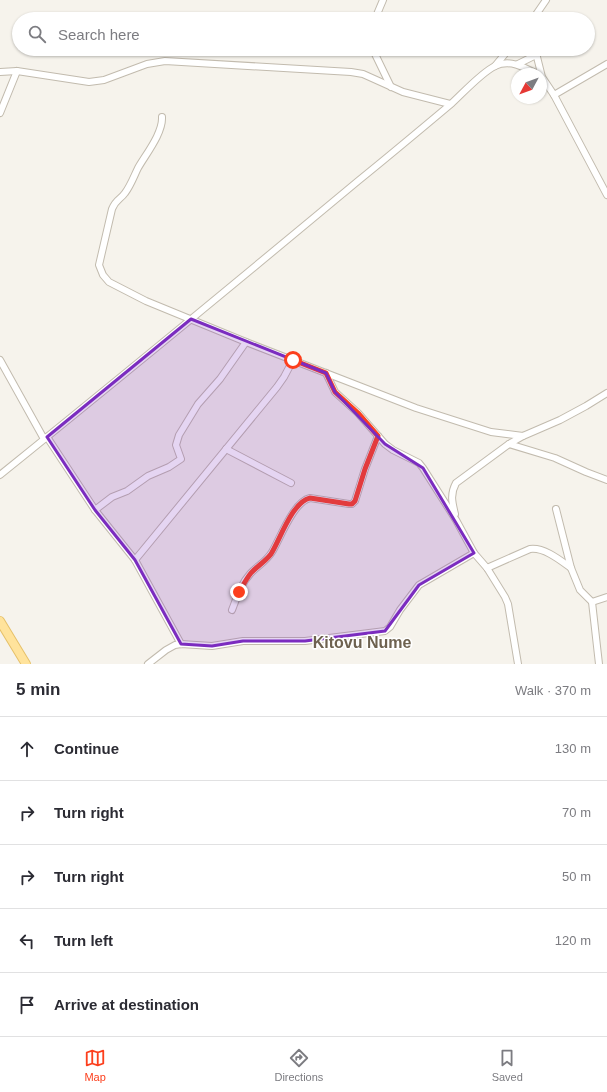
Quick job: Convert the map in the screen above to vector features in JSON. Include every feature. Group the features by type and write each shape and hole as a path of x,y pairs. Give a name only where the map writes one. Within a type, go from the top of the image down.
{"main road":[{"path":"1,625 26,664"}],"street":[{"path":"378,12 383,0"},
{"path":"538,12 546,0"},
{"path":"376,56 391,87"},
{"path":"0,475 450,104 495,66 503,56"},
{"path":"518,64 530,56"},
{"path":"537,56 539,68"},
{"path":"0,72 18,71 89,82 104,80 147,64 165,61 357,72 403,92 450,104"},
{"path":"495,66 503,64 518,64 525,68"},
{"path":"554,95 607,64"},
{"path":"0,113 18,71"},
{"path":"547,86 554,95 607,195"},
{"path":"162,117 162,124 158,134 127,190 124,195 114,202 99,265 102,275 109,282 146,301 246,342 416,408 491,432 523,436"},
{"path":"95,510 112,497 127,491 148,476 169,467 181,459 176,445 179,435 198,404 220,379 246,342"},
{"path":"0,360 46,438 95,510 135,560 180,644"},
{"path":"135,560 284,377 293,360"},
{"path":"326,373 335,392 358,413 392,450 413,460 423,468 456,520 474,553 487,568 505,597 508,604 518,664"},
{"path":"456,520 451,498 452,490 456,483 509,444 523,436 560,420 607,393"},
{"path":"232,610 239,592 250,574 272,553 287,522 296,509 305,500 310,498 349,504 352,504 355,501 365,469 378,436"},
{"path":"509,444 555,458 607,480"},
{"path":"226,449 291,483"},
{"path":"556,508 571,568 580,590 592,602 599,664"},
{"path":"487,568 534,548 540,549 571,568"},
{"path":"148,664 166,650 180,644 212,646 243,641 305,641 386,631 419,585 474,553"},
{"path":"592,602 607,597"}],"highlighted area":[{"path":"191,319 326,373 335,392 385,444 423,468 474,553 419,585 385,631 305,641 243,641 212,646 181,644 135,560 95,510 47,437"}],"district":[{"name":"Kitovu Nume","path":"362,642"}],"route":[{"path":"239,592 250,574 272,553 287,522 296,509 305,500 310,498 349,504 352,504 355,501 365,469 378,436 352,407 340,399 326,373 293,360"}]}
